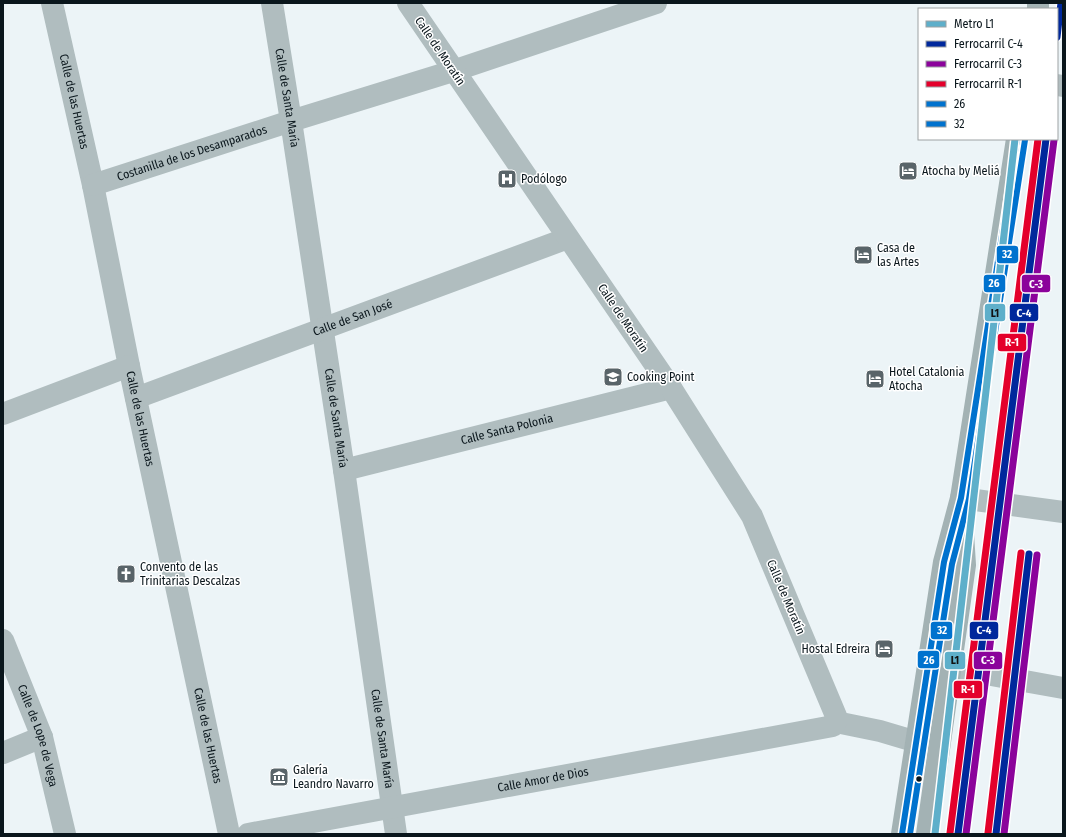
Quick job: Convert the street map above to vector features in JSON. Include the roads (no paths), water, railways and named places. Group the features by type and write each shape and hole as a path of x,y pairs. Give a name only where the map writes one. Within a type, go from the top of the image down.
{"street":[{"name":"Calle de las Huertas","path":"52,3 93,185 129,366 229,834"},
{"name":"Calle de Santa María","path":"272,3 344,470 396,834"},
{"name":"Calle de Moratín","path":"408,3 671,388 752,516 836,719"},
{"name":"Costanilla de los Desamparados","path":"93,185 291,121 453,71 656,3"},
{"path":"902,834 944,562 961,498 1017,140"},
{"name":"Calle de San José","path":"136,398 568,238"},
{"path":"3,414 129,366"},
{"name":"Calle Santa Polonia","path":"344,470 671,388"},
{"path":"961,498 1063,512"},
{"path":"927,834 965,565 961,498"},
{"name":"Calle de Lope de Vega","path":"3,640 42,736 65,834"},
{"path":"928,663 1063,688"},
{"path":"836,719 917,742"},
{"name":"Calle Amor de Dios","path":"248,834 833,726 836,719"},
{"path":"3,753 42,736"}],"metro line":[{"name":"L1","path":"935,834 1015,140"}],"rail line":[{"name":"C-4","path":"1058,28 1061,3"},
{"name":"R-1","path":"950,833 1038,140"},
{"name":"C-4","path":"958,834 1046,140"},
{"name":"C-3","path":"966,834 1054,140"},
{"name":"R-1","path":"988,833 1021,553"},
{"name":"C-4","path":"996,834 1029,554"},
{"name":"C-3","path":"1004,834 1037,555"}],"place":[{"name":"Atocha by Meliá","path":"908,171"},
{"name":"Podólogo","path":"507,179"},
{"name":"Casa de las Artes","path":"863,255"},
{"name":"Cooking Point","path":"613,377"},
{"name":"Hotel Catalonia Atocha","path":"875,379"},
{"name":"Convento de las Trinitarias Descalzas","path":"126,574"},
{"name":"Hostal Edreira","path":"884,649"},
{"name":"Galería Leandro Navarro","path":"279,777"}]}
